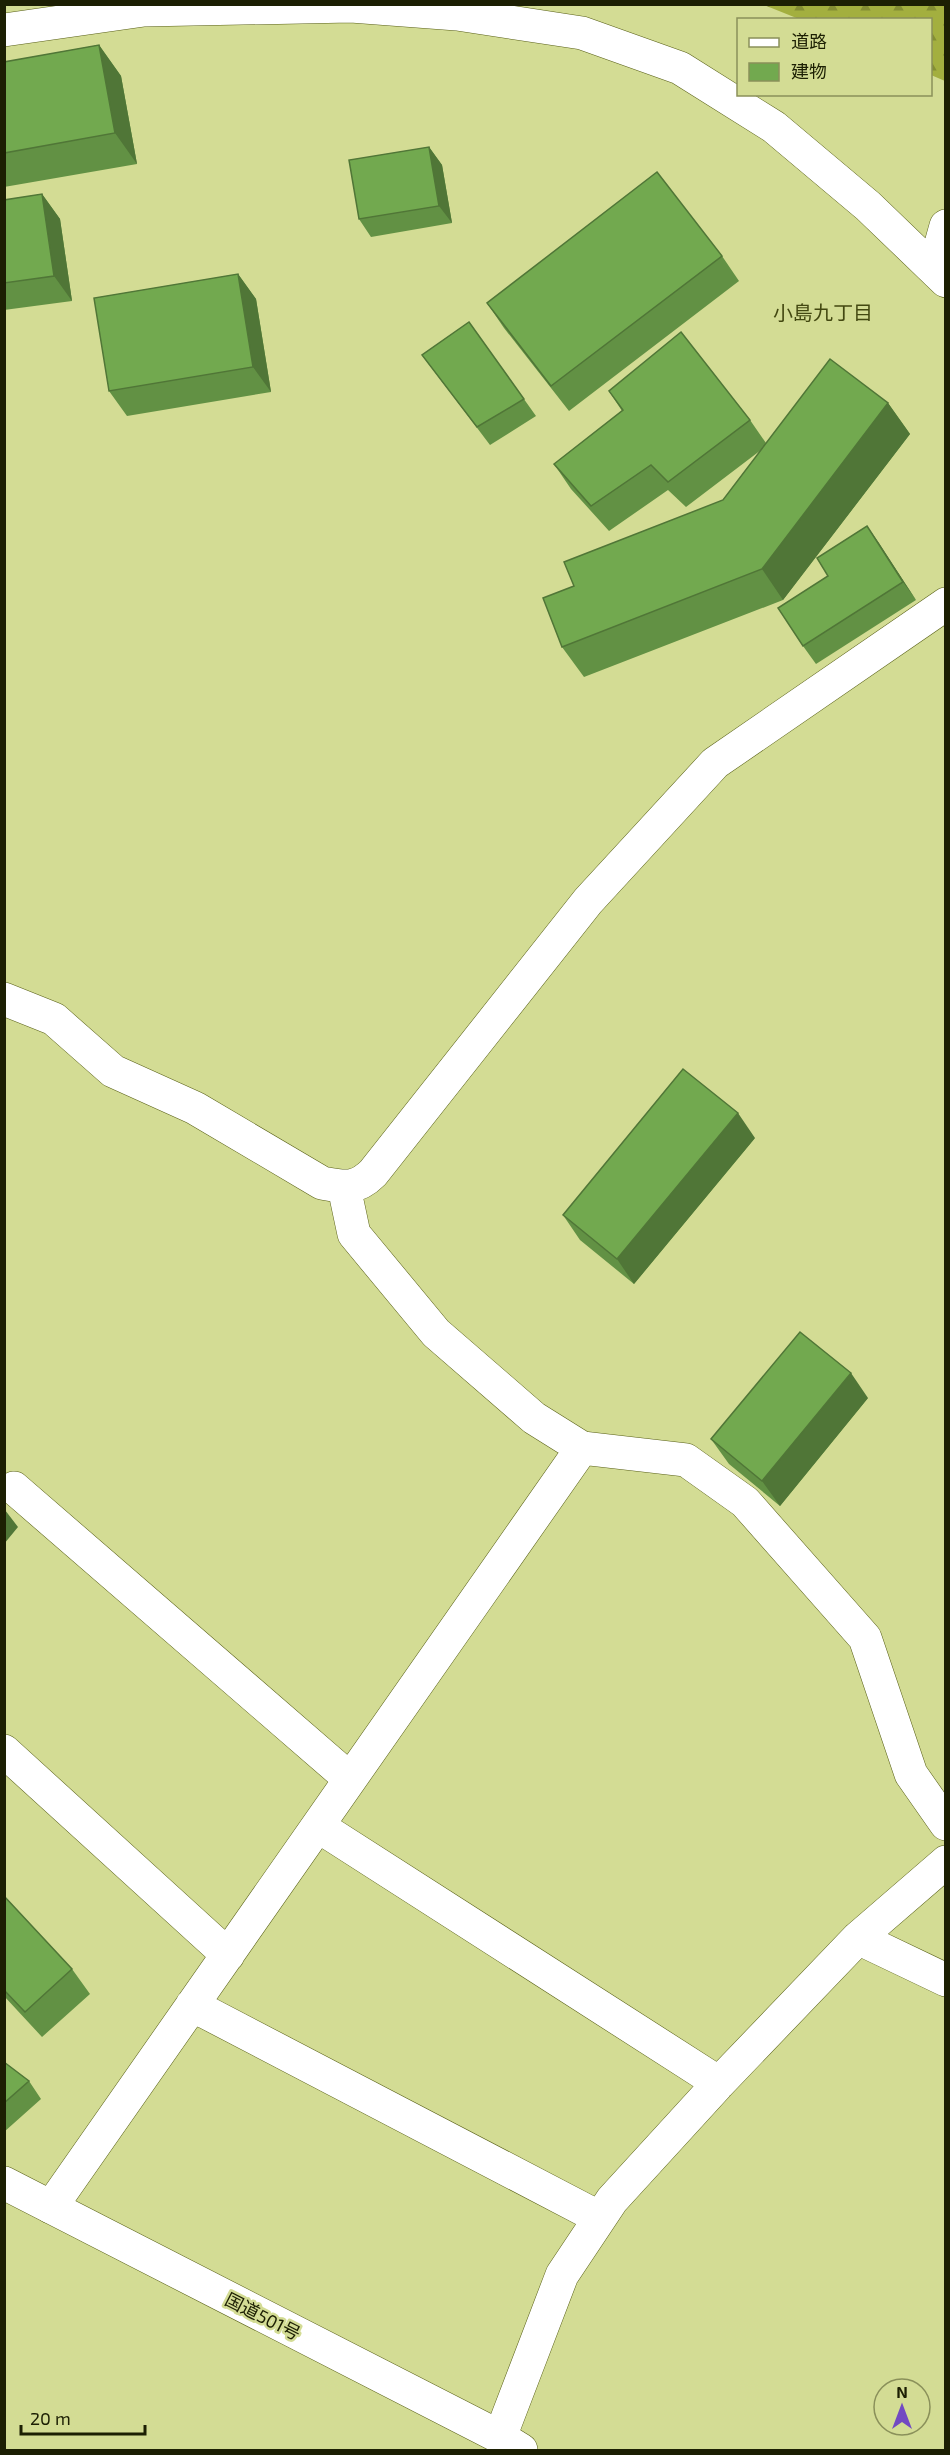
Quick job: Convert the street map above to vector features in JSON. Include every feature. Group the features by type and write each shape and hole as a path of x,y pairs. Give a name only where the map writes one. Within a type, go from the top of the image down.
{"main road":[{"path":"4,30 144,10 351,6 457,14 582,33 680,68 774,127 868,206 940,275"},
{"path":"940,275 945,226"},
{"path":"4,999 54,1019 113,1071 195,1108 322,1183 344,1187 362,1183 373,1173 588,902 715,763 945,604"},
{"path":"344,1187 354,1234 436,1333 534,1418 582,1448 686,1460 745,1502 865,1638 911,1774 945,1824"},
{"path":"51,2207 582,1448"},
{"path":"14,1488 350,1779"},
{"path":"4,1751 228,1955"},
{"path":"318,1826 719,2083"},
{"path":"510,2444 562,2275 612,2200 719,2083 858,1938 945,1862"},
{"path":"858,1938 945,1980"},
{"path":"192,2005 600,2218"},
{"name":"国道501号","path":"4,2183 510,2444"}],"green space":[{"path":"764,5 945,5 945,81 932,75 932,18 796,18"}],"building":[{"path":"99,45 115,133 4,153 4,62"},
{"path":"429,147 439,206 359,219 349,160"},
{"path":"657,172 722,256 551,386 487,303"},
{"path":"42,194 54,276 4,283 4,200"},
{"path":"238,274 253,367 109,391 94,298"},
{"path":"469,322 524,399 477,427 422,355"},
{"path":"681,332 750,420 668,482 651,465 591,506 554,464 623,410 609,391"},
{"path":"830,359 888,403 762,569 562,647 543,598 574,586 564,562 723,500"},
{"path":"867,526 903,582 803,646 778,608 828,576 817,558"},
{"path":"683,1069 738,1113 617,1259 563,1215"},
{"path":"800,1332 851,1373 762,1481 711,1439"},
{"path":"4,1896 72,1969 25,2012 4,1990"},
{"path":"4,2062 29,2081 4,2103"}],"district":[{"name":"小島九丁目","path":"823,312"}]}
